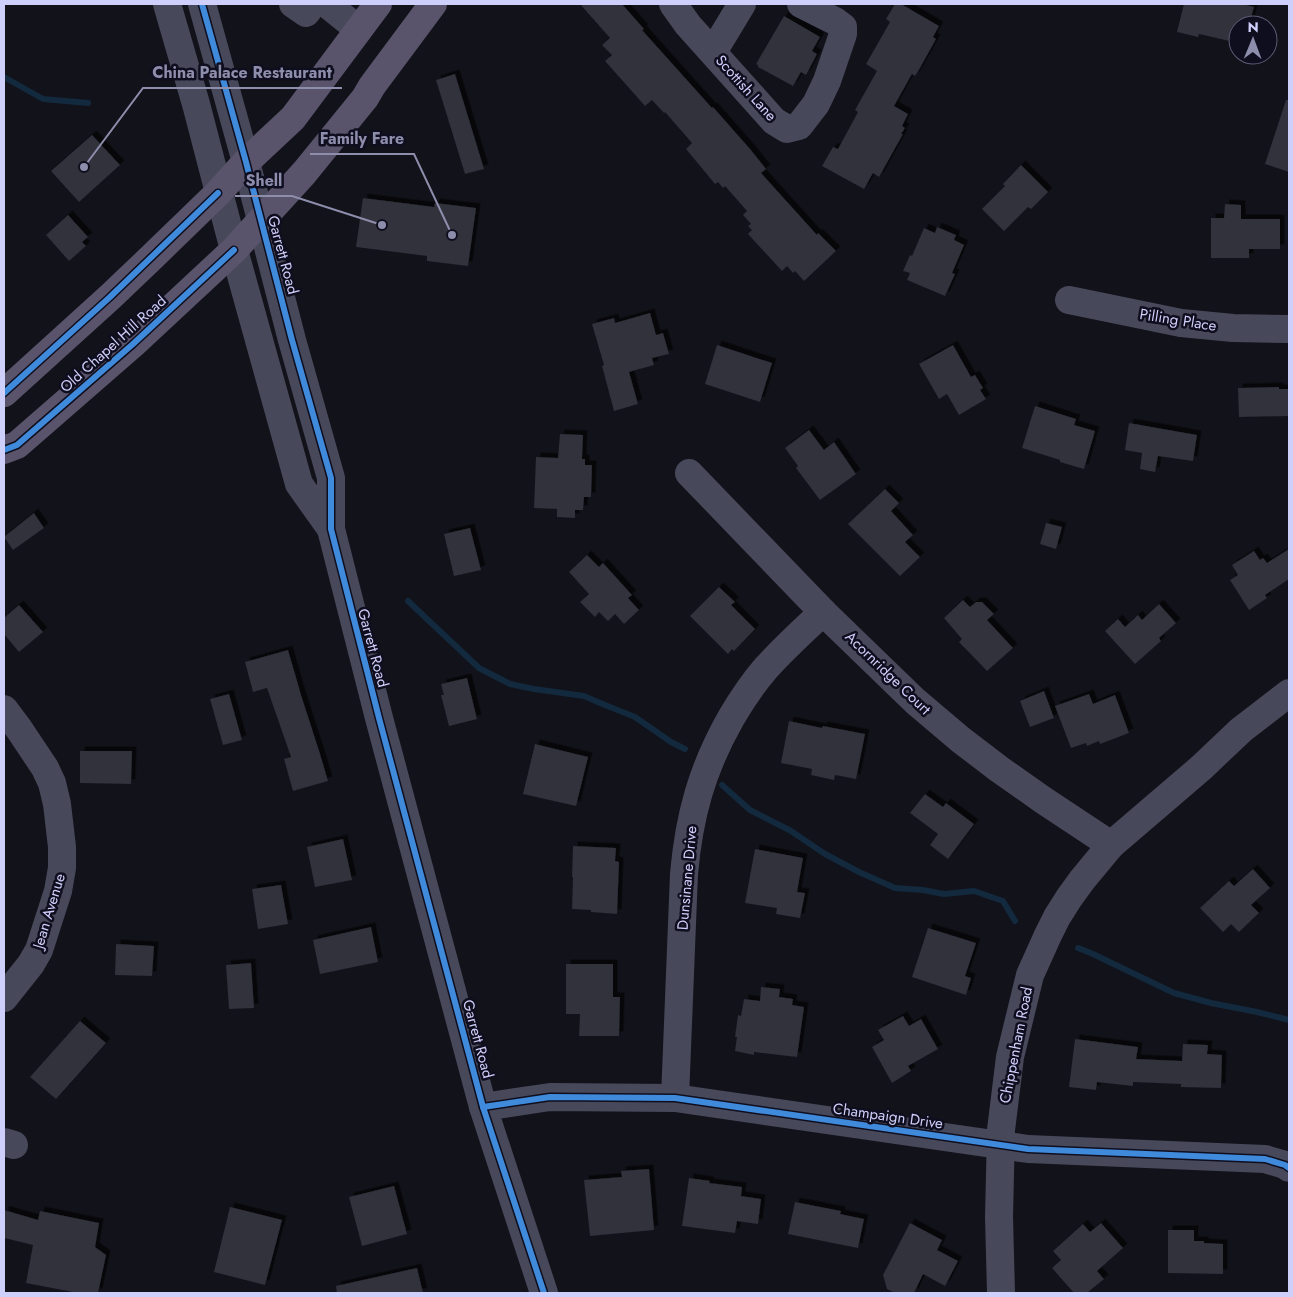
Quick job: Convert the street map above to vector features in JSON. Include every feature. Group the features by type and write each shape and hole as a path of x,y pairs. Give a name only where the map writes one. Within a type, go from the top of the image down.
{"main road":[{"path":"4,393 110,297 293,118 378,4"},
{"name":"Old Chapel Hill Road","path":"4,450 17,446 133,344 234,250 304,173 365,98 433,4"}],"street":[{"name":"Garrett Road","path":"167,4 299,484 331,529"},
{"name":"Garrett Road","path":"202,4 331,478 331,529 379,718 483,1107 544,1293"},
{"path":"293,4 306,14 313,4"},
{"path":"327,4 358,29"},
{"name":"Scottish Lane","path":"673,4 688,25 774,122 787,129 799,126 816,104 827,81 843,34 843,27 835,21 801,4"},
{"name":"Scottish Lane","path":"713,52 742,4"},
{"name":"Pilling Place","path":"1069,300 1181,323 1233,328 1289,328"},
{"name":"Acornridge Court","path":"689,473 823,612 915,701 999,769 1042,800 1111,844"},
{"name":"Dunsinane Drive","path":"675,1098 685,864 694,808 701,785 720,738 741,702 765,669 823,612"},
{"name":"Chippenham Road","path":"1001,1293 999,1217 1000,1130 1010,1057 1030,975 1057,917 1082,880 1111,844 1195,773 1241,730 1289,693"},
{"name":"Jean Avenue","path":"4,709 45,768 52,783 57,804 62,847 62,868 58,892 39,950 31,964 4,998"},
{"name":"Champaign Drive","path":"483,1107 550,1097 675,1098 1028,1149 1265,1159 1289,1168"}],"building":[{"path":"580,4 622,4 644,29 642,30 750,149 766,169 761,173 817,235 818,233 836,251 804,281 795,271 793,273 787,266 782,271 748,234 752,230 748,226 751,224 743,215 747,211 725,186 723,188 718,182 715,184 686,149 692,143 665,112 652,100 645,106 605,61 612,55 602,45 610,38"},
{"path":"895,4 901,4 939,26 933,37 936,39 920,68 915,76 912,74 894,106 908,114 902,126 905,128 901,134 903,134 879,177 873,173 864,189 822,166 833,147 838,149 858,112 855,110 877,71 866,64 890,22 886,19"},
{"path":"1184,4 1242,4 1254,7 1252,15 1228,15 1228,41 1199,34 1198,37 1177,32"},
{"path":"784,16 820,37 812,51 817,54 806,75 801,72 793,86 758,67 756,64"},
{"path":"455,74 484,169 465,174 436,80"},
{"path":"1286,100 1289,100 1289,172 1265,164"},
{"path":"92,135 120,165 79,202 51,171"},
{"path":"1021,165 1048,192 1031,209 1028,207 1004,231 982,209 1005,186 1003,184"},
{"path":"363,198 434,207 435,203 476,208 468,266 427,261 427,256 356,247"},
{"path":"1225,204 1241,205 1241,219 1280,219 1280,249 1249,249 1249,258 1211,258 1211,218 1224,218"},
{"path":"68,215 88,237 82,242 86,246 69,261 46,235"},
{"path":"937,227 956,235 954,240 964,245 952,273 955,274 945,296 907,280 910,273 903,271 910,255 912,256 924,228 935,233"},
{"path":"650,313 656,335 663,333 669,354 652,358 654,365 629,372 638,404 614,411 602,366 604,365 592,324 614,318 615,323"},
{"path":"717,345 772,363 760,402 705,384"},
{"path":"953,345 971,377 975,375 983,388 980,390 986,399 959,415 947,394 939,399 919,364"},
{"path":"1279,387 1279,389 1289,389 1289,416 1239,417 1238,388"},
{"path":"1035,406 1076,419 1074,425 1095,431 1084,469 1022,448"},
{"path":"1129,423 1197,435 1193,461 1158,456 1155,472 1140,469 1142,453 1125,450"},
{"path":"809,430 824,450 834,442 856,474 820,500 796,468 798,466 785,448"},
{"path":"560,434 583,435 582,459 585,459 585,465 592,465 591,497 584,497 583,510 575,510 575,518 557,517 557,509 534,508 536,457 558,458"},
{"path":"885,489 899,503 891,511 913,535 905,542 920,557 900,576 848,524"},
{"path":"34,513 44,528 13,550 4,537"},
{"path":"1046,523 1062,527 1056,549 1040,544"},
{"path":"470,528 481,570 454,576 444,534"},
{"path":"1289,549 1289,579 1265,595 1267,598 1249,610 1230,580 1238,575 1232,565 1254,551 1260,560 1263,558 1267,563"},
{"path":"587,555 599,567 603,563 632,595 628,598 639,610 624,624 615,614 608,621 599,612 595,617 580,602 589,594 569,572"},
{"path":"719,587 735,602 731,605 755,629 734,651 732,649 728,654 690,616"},
{"path":"963,600 970,607 976,602 982,602 994,614 987,620 1013,648 987,671 959,642 962,639 944,618"},
{"path":"1159,604 1176,623 1159,638 1161,641 1135,664 1105,631 1118,619 1125,627 1138,615 1142,620"},
{"path":"19,605 43,632 19,652 4,634 4,618"},
{"path":"288,650 328,781 293,791 284,759 291,757 267,688 253,692 245,662"},
{"path":"467,678 477,719 449,726 441,695 444,695 441,684"},
{"path":"1044,691 1054,718 1030,727 1020,701"},
{"path":"229,694 242,740 223,745 210,699"},
{"path":"1089,694 1093,704 1115,695 1129,733 1100,744 1099,741 1087,746 1086,743 1071,748 1055,706"},
{"path":"789,721 865,734 856,779 835,775 834,780 811,775 812,769 781,763"},
{"path":"535,744 588,757 576,806 523,794"},
{"path":"80,751 132,751 131,784 80,783"},
{"path":"925,794 943,807 946,803 974,824 948,859 930,845 938,834 910,813"},
{"path":"343,839 352,880 315,887 307,847"},
{"path":"573,846 616,848 615,861 619,862 617,914 572,909"},
{"path":"755,849 803,858 797,892 805,893 800,918 776,914 777,908 745,903"},
{"path":"1253,869 1270,888 1251,905 1259,913 1239,932 1231,924 1223,932 1200,908 1229,881 1234,886"},
{"path":"281,885 288,924 258,929 252,889"},
{"path":"371,927 378,962 320,974 313,940"},
{"path":"928,928 976,943 965,976 971,978 966,995 912,977"},
{"path":"116,944 154,946 152,976 115,975"},
{"path":"251,963 254,1008 229,1009 226,965"},
{"path":"566,964 613,964 613,997 620,997 619,1036 579,1036 580,1014 566,1014"},
{"path":"761,987 780,989 779,997 793,999 792,1005 804,1007 797,1057 754,1052 754,1055 735,1051 738,1015 741,1016 744,999 760,1001"},
{"path":"903,1016 909,1026 921,1019 938,1049 908,1066 911,1071 892,1083 872,1047 884,1040 878,1030"},
{"path":"80,1021 106,1043 56,1099 30,1077"},
{"path":"1075,1039 1138,1047 1136,1059 1182,1061 1183,1044 1208,1045 1207,1054 1222,1055 1221,1088 1181,1087 1181,1084 1133,1082 1133,1086 1097,1082 1096,1090 1069,1087"},
{"path":"649,1169 654,1230 590,1236 584,1180 622,1177 621,1171"},
{"path":"689,1178 710,1181 709,1183 742,1187 741,1196 761,1199 758,1224 737,1221 735,1233 682,1226"},
{"path":"394,1186 407,1234 362,1246 349,1197"},
{"path":"795,1202 841,1211 840,1214 864,1219 858,1248 788,1234"},
{"path":"230,1207 282,1220 265,1285 214,1272"},
{"path":"4,1210 38,1220 40,1211 99,1223 95,1247 106,1255 98,1293 78,1293 26,1283 33,1245 4,1238"},
{"path":"910,1223 942,1240 937,1250 958,1261 945,1286 923,1274 914,1293 895,1293 887,1289 883,1275"},
{"path":"1101,1223 1123,1248 1097,1271 1104,1279 1087,1293 1074,1293 1052,1268 1061,1260 1053,1251 1083,1224 1090,1232"},
{"path":"1168,1230 1194,1230 1194,1241 1223,1244 1223,1274 1168,1273"},
{"path":"417,1268 423,1293 337,1293 336,1286"}],"waterway":[{"path":"4,77 43,99 88,103"},
{"path":"408,601 479,668 510,684 584,696 635,717 671,742 685,749"},
{"path":"722,785 750,810 791,831 825,854 859,872 895,888 944,894 974,891 1003,901 1015,921"},
{"path":"1078,948 1174,993 1289,1020"}],"cycle path":[{"path":"202,4 331,478 331,529 379,718 483,1107 544,1293"},
{"path":"4,393 110,297 218,193"},
{"path":"4,450 17,445 133,344 234,250"},
{"path":"483,1107 550,1097 675,1098 1028,1149 1265,1159 1289,1168"}],"place":[{"name":"China Palace Restaurant","path":"84,167"},
{"name":"Shell","path":"382,225"},
{"name":"Family Fare","path":"452,235"}]}
